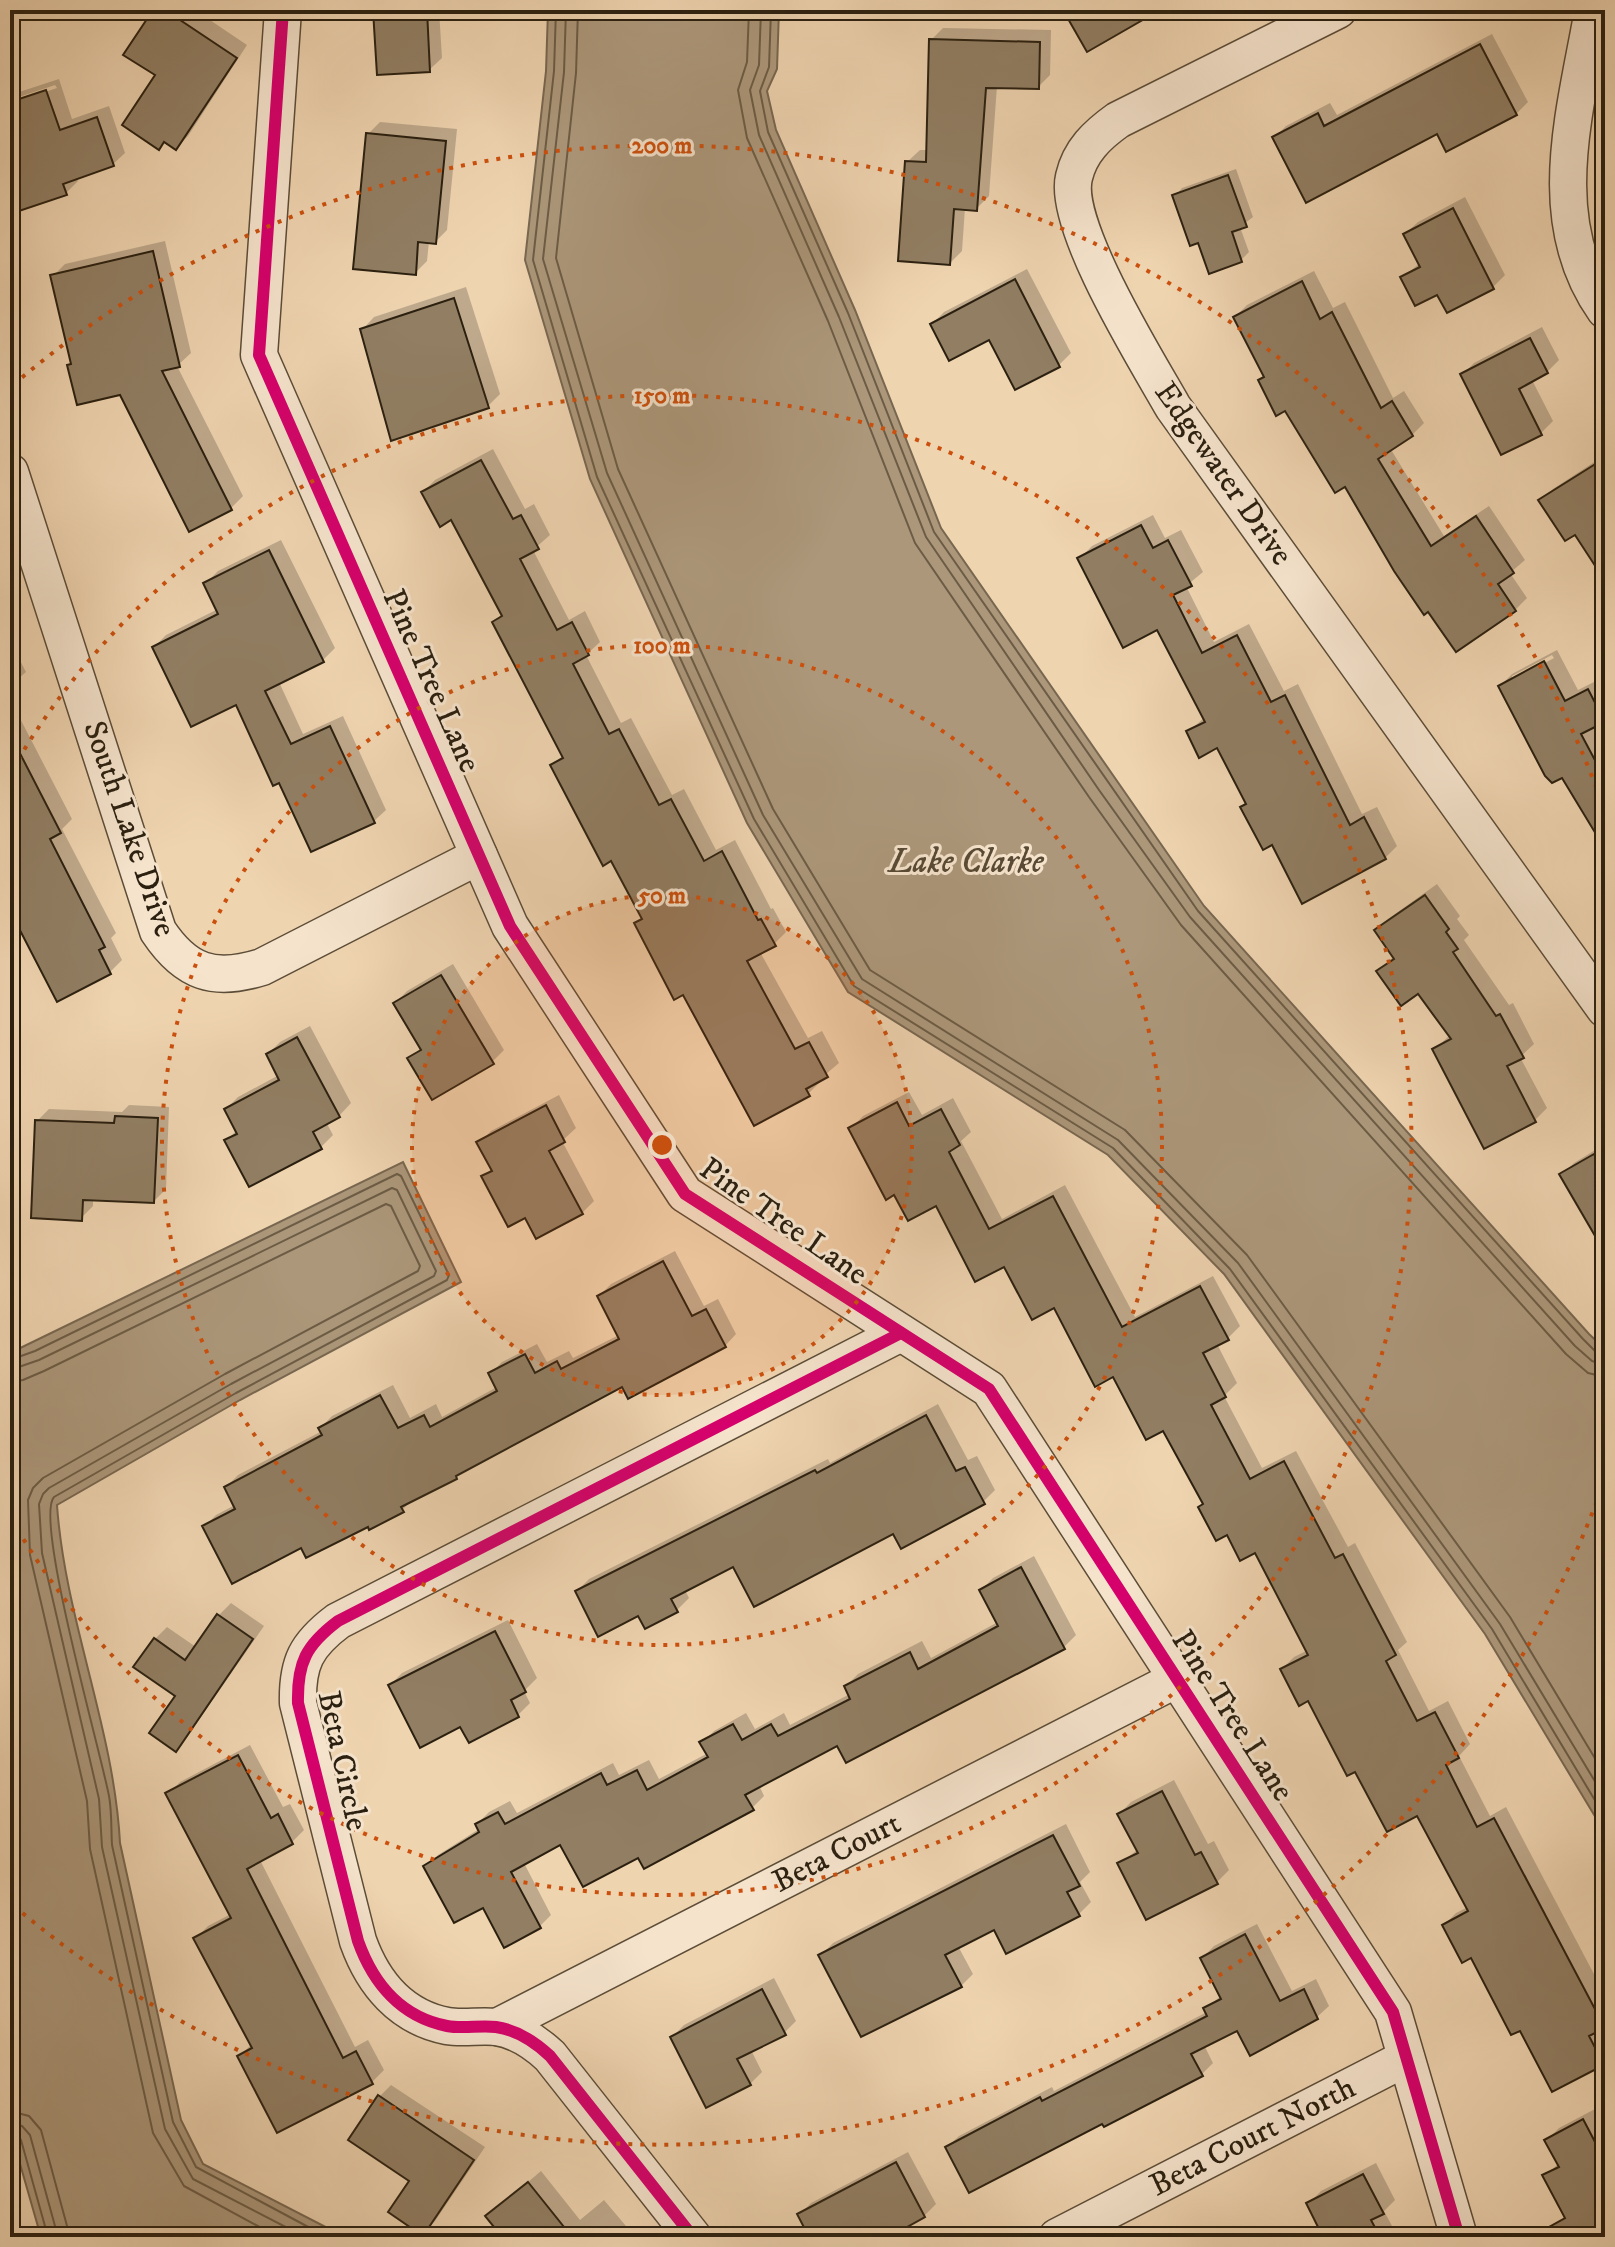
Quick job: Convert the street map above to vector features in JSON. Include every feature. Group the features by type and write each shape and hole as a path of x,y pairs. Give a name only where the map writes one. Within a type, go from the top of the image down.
{"street":[{"name":"Pine Tree Lane","path":"283,10 259,355 510,926 685,1194 989,1389 1393,2012 1459,2237"},
{"name":"Edgewater Drive","path":"1338,10 1118,120 1097,135 1082,155 1073,179 1072,205 1079,229 1135,341 1173,407 1605,1009"},
{"path":"1593,10 1569,154 1567,204 1577,254 1586,278 1605,310"},
{"name":"South Lake Drive","path":"10,472 158,931 172,951 191,966 202,970 238,975 262,967 479,856"},
{"name":"Beta Circle","path":"693,2237 550,2056 532,2040 497,2027 447,2026 423,2019 390,1996 367,1965 358,1941 298,1703 298,1678 305,1655 319,1635 338,1621 901,1333"},
{"name":"Beta Court","path":"497,2027 1177,1679"},
{"name":"Beta Court North","path":"1057,2237 1406,2058"}],"water":[{"name":"Lake Clarke","path":"548,10 779,10 777,69 767,91 776,130 855,310 941,528 1204,906 1605,1349 1605,1833 1485,1634 1224,1274 1108,1155 848,992 747,823 590,479 525,260 546,71"},
{"path":"403,1162 461,1282 240,1400 57,1505 69,1590 109,1758 120,1843 181,2120 203,2164 345,2237 41,2237 10,2129 10,1353"}],"building":[{"path":"153,10 165,10 237,58 176,150 164,142 159,150 122,125 155,75 123,55"},
{"path":"373,10 427,10 430,72 377,75"},
{"path":"1063,10 1160,10 1087,52"},
{"path":"929,39 1040,42 1039,89 986,88 977,211 954,209 950,265 898,261 905,161 926,162"},
{"path":"1480,44 1517,115 1446,152 1437,134 1306,203 1272,137 1318,113 1324,126"},
{"path":"46,90 60,130 97,117 114,166 63,184 67,195 19,211 10,183 10,102"},
{"path":"366,133 446,141 436,244 418,242 416,275 353,269"},
{"path":"1228,175 1247,227 1232,232 1242,262 1209,274 1198,243 1190,246 1172,195"},
{"path":"1453,208 1494,289 1447,313 1437,295 1415,306 1400,277 1420,267 1403,234"},
{"path":"153,251 180,367 162,371 232,510 189,532 120,395 77,405 67,365 71,364 50,275"},
{"path":"1015,279 1060,367 1015,390 989,340 949,361 930,324"},
{"path":"1302,281 1320,319 1332,312 1381,408 1392,401 1413,436 1378,459 1431,546 1476,516 1514,573 1498,584 1516,611 1456,652 1428,612 1424,615 1394,571 1345,487 1335,493 1285,411 1276,416 1258,380 1264,377 1233,317"},
{"path":"454,298 489,408 391,441 360,329"},
{"path":"1530,338 1548,373 1519,389 1542,435 1501,455 1460,374"},
{"path":"1605,458 1605,581 1575,535 1565,541 1538,500"},
{"path":"481,460 513,519 521,515 539,549 520,559 557,630 572,622 589,655 573,664 609,734 619,729 659,805 671,799 704,861 722,851 758,920 761,919 776,946 747,961 795,1049 809,1042 828,1077 806,1089 810,1096 754,1126 683,995 674,1000 634,923 642,919 611,861 603,866 550,765 563,758 492,622 502,616 451,520 440,527 421,492"},
{"path":"1141,525 1153,548 1168,540 1192,586 1173,595 1202,653 1237,635 1271,702 1285,695 1350,825 1364,817 1386,859 1302,904 1272,845 1263,850 1240,807 1246,804 1217,748 1199,758 1186,731 1205,722 1157,630 1123,648 1077,558"},
{"path":"269,550 324,662 265,691 291,744 330,726 375,823 311,852 279,783 273,786 236,705 191,727 152,647 218,614 203,583"},
{"path":"1544,661 1565,701 1588,689 1605,722 1581,734 1605,779 1605,849 1562,778 1552,783 1545,776 1498,686"},
{"path":"10,734 61,833 50,839 105,947 99,950 111,974 57,1002 10,911"},
{"path":"1425,895 1449,929 1446,932 1458,949 1453,952 1496,1016 1500,1014 1524,1058 1507,1066 1536,1122 1484,1149 1432,1049 1451,1039 1418,994 1401,1006 1376,971 1394,959 1374,930"},
{"path":"441,975 494,1064 432,1100 407,1058 421,1050 393,1003"},
{"path":"297,1037 340,1117 313,1132 322,1149 249,1187 224,1140 237,1134 224,1109 279,1080 266,1054"},
{"path":"897,1102 909,1126 941,1109 960,1145 949,1152 989,1229 1053,1196 1122,1327 1200,1286 1229,1340 1203,1353 1226,1397 1211,1405 1250,1479 1284,1461 1335,1558 1343,1554 1396,1655 1386,1661 1417,1721 1435,1712 1459,1758 1446,1765 1477,1827 1494,1818 1605,2028 1589,2036 1604,2065 1552,2092 1520,2031 1511,2035 1471,1958 1462,1963 1442,1925 1468,1911 1417,1816 1387,1832 1355,1772 1347,1776 1308,1701 1299,1706 1280,1669 1308,1655 1255,1553 1240,1561 1227,1535 1216,1541 1198,1507 1203,1504 1163,1431 1146,1440 1113,1377 1095,1387 1054,1308 1032,1320 1004,1267 975,1282 936,1206 908,1221 894,1195 886,1200 848,1128"},
{"path":"546,1105 565,1142 549,1151 583,1214 536,1239 525,1218 508,1227 481,1176 492,1171 476,1142"},
{"path":"115,1116 158,1118 154,1203 83,1200 82,1221 31,1218 35,1120 114,1123"},
{"path":"1594,1154 1605,1173 1605,1253 1559,1174"},
{"path":"663,1261 692,1316 706,1309 726,1347 628,1399 622,1387 401,1507 404,1512 369,1530 368,1527 306,1558 301,1548 232,1584 202,1526 235,1509 224,1487 322,1435 318,1428 380,1395 398,1428 424,1415 430,1427 497,1391 488,1373 525,1354 535,1373 557,1361 561,1369 619,1339 597,1296"},
{"path":"926,1415 956,1471 965,1467 985,1504 901,1549 893,1534 754,1607 733,1567 671,1599 678,1612 645,1629 638,1616 598,1637 575,1591 815,1470 817,1473"},
{"path":"1021,1567 1065,1649 846,1763 837,1746 745,1795 754,1810 644,1869 638,1858 583,1887 560,1845 511,1872 541,1928 504,1948 483,1908 454,1923 423,1866 479,1832 475,1824 498,1812 505,1824 601,1773 607,1785 637,1770 647,1790 708,1757 699,1742 733,1724 742,1740 771,1724 778,1736 850,1699 844,1686 910,1652 918,1669 998,1626 979,1590"},
{"path":"217,1614 253,1639 176,1752 149,1733 175,1696 133,1667 154,1638 185,1660"},
{"path":"495,1631 526,1692 511,1700 519,1717 469,1743 460,1727 420,1748 388,1685"},
{"path":"238,1755 271,1818 278,1814 293,1844 247,1869 343,2058 356,2051 373,2084 277,2133 237,2056 252,2048 193,1938 231,1918 165,1793"},
{"path":"1162,1791 1195,1855 1201,1852 1218,1884 1146,1920 1117,1863 1138,1853 1117,1814"},
{"path":"1053,1835 1080,1886 1067,1892 1080,1916 1006,1954 994,1930 945,1955 962,1987 861,2037 818,1955"},
{"path":"1245,1934 1280,2001 1304,1989 1318,2019 1250,2056 1237,2031 1191,2054 1203,2076 969,2193 945,2147 1207,2016 1203,2008 1221,1999 1200,1958"},
{"path":"762,1989 786,2035 737,2059 751,2085 706,2108 670,2037"},
{"path":"378,2095 474,2160 423,2236 388,2212 409,2181 348,2140"},
{"path":"1583,2119 1605,2161 1605,2226 1585,2237 1531,2237 1565,2218 1542,2175 1559,2167 1544,2140"},
{"path":"896,2162 925,2217 889,2237 809,2237 797,2214"},
{"path":"1363,2174 1384,2214 1371,2220 1380,2237 1323,2237 1306,2203"},
{"path":"528,2182 572,2237 502,2237 485,2216"}],"cycle path":[{"path":"283,10 259,355 510,926 685,1194 989,1389 1393,2012 1459,2237"},
{"path":"693,2237 544,2051 525,2037 504,2029 453,2027 416,2015 381,1984 358,1941 298,1703 299,1677 311,1647 338,1621 901,1333"}]}
